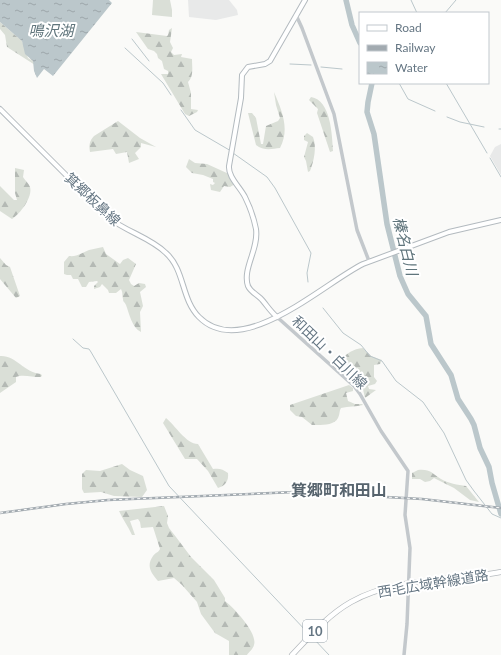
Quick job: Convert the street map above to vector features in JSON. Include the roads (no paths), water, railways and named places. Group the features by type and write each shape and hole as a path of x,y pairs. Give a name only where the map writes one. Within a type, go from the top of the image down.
{"main road":[{"path":"277,317 269,310 262,299 252,292 248,285 247,272 256,244 256,231 246,199 229,173 228,169 241,98 242,75 250,66 265,64 270,61 305,0"},
{"name":"箕郷板鼻線","path":"0,109 110,218 160,247 169,255 177,268 190,304 200,318 216,327 227,330 235,331 246,329 277,317 303,303 350,270 369,261 449,232 501,220"},
{"name":"西毛広域幹線道路","path":"292,655 323,623 350,602 368,594 381,589 408,584 501,572"}],"street":[{"path":"296,15 334,114 356,230 369,261"},
{"name":"和田山・白川線","path":"277,317 354,386 381,431 407,467 409,477 406,515 410,548 404,655"}],"water":[{"name":"鳴沢湖","path":"0,0 109,0 112,3 53,76 44,69 37,78 34,71 33,61 25,54 22,41 0,22"}],"waterway":[{"name":"榛名白川","path":"346,0 352,25 359,41"},
{"path":"411,0 417,12"},
{"path":"446,12 456,0"},
{"path":"132,39 149,61"},
{"path":"125,48 163,83 171,95"},
{"path":"290,64 311,65"},
{"path":"321,67 342,69"},
{"name":"榛名白川","path":"372,84 367,112 374,134 387,224 400,276 408,294 426,316 431,344 451,375 458,399 474,425 480,448 489,467 501,514"},
{"path":"400,84 408,99 435,111"},
{"path":"447,84 487,153"},
{"path":"181,110 195,130 231,151"},
{"path":"447,117 460,122 484,127"},
{"path":"233,153 267,177 275,188 311,253 307,273 308,282"},
{"path":"490,158 501,177"},
{"path":"323,308 343,333 361,345 370,356 382,361 396,381 423,402 444,433 466,480 492,514 501,518"},
{"path":"73,339 83,348 89,349 91,352 169,486 308,633"},
{"path":"313,638 329,655"}],"railway":[{"path":"0,513 108,500 295,492 422,499 501,508"}],"district":[{"name":"箕郷町和田山","path":"339,489"}]}
